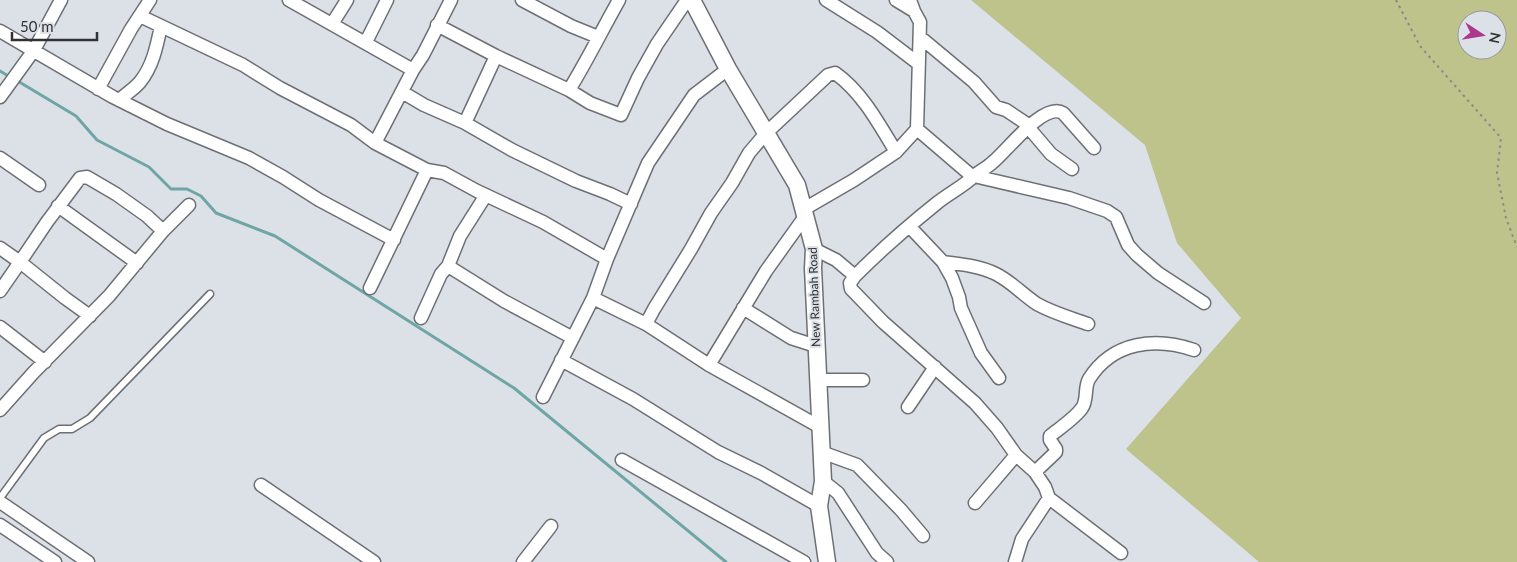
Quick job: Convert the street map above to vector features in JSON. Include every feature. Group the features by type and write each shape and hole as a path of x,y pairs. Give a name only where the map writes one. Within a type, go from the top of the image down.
{"street":[{"path":"2,94 34,50 60,0"},
{"path":"98,88 150,0"},
{"path":"289,0 413,70"},
{"path":"332,24 347,0"},
{"path":"366,42 387,0"},
{"path":"375,143 451,0"},
{"path":"522,0 571,26 598,37"},
{"path":"569,90 588,59 619,0"},
{"path":"437,24 496,56 569,90 590,103 621,115 638,78 657,44 687,0"},
{"name":"New Rambah Road","path":"692,0 728,70 797,185 814,249 813,268 820,452 823,481 819,506 826,562"},
{"path":"826,0 877,32 920,64"},
{"path":"709,365 780,249 805,212 896,152 917,129 920,22 912,5 896,0"},
{"path":"140,16 243,65 280,88 352,125 375,143 427,170 444,173 543,222 607,259"},
{"path":"120,100 140,82 149,67 156,50 161,26"},
{"path":"0,31 120,100 167,124 249,158 319,200 394,240"},
{"path":"920,37 974,82 996,106 1006,110 1029,126 1051,154 1072,169"},
{"path":"465,123 496,56"},
{"path":"543,397 593,298 607,259 648,163 694,95 728,70"},
{"path":"646,324 711,213 749,154 766,133 828,76 835,73 858,94 896,152"},
{"path":"402,92 424,105 465,123 512,150 576,181 631,204"},
{"path":"1094,148 1060,111 1054,111 1043,116 1029,126 992,163 950,192 885,246 850,283 851,289 883,322 975,403 997,428 1016,456 1035,472 1045,487 1049,498 1121,553"},
{"path":"917,129 973,176 1070,198 1107,211 1116,217 1128,244 1137,255 1158,273 1204,303"},
{"path":"0,158 39,185"},
{"path":"370,288 427,170"},
{"path":"0,291 58,206 80,178 87,177 116,194 147,216 163,231"},
{"path":"421,318 441,274 448,266 460,236 486,195"},
{"path":"0,410 109,296 163,231 189,205"},
{"path":"58,206 137,263"},
{"path":"909,226 943,262 952,278 961,308 981,353 999,378"},
{"path":"0,248 90,316"},
{"path":"814,249 836,260 855,276"},
{"path":"943,262 981,269 996,274 1038,304 1088,324"},
{"path":"448,266 504,301 573,338"},
{"path":"593,298 646,324 709,365 820,428"},
{"path":"743,308 791,338 816,346"},
{"path":"0,326 44,362"},
{"path":"1035,472 1056,452 1050,436 1081,410 1089,379 1106,359 1126,348 1140,344 1179,344 1194,350"},
{"path":"561,360 633,399 718,452 762,473 819,506"},
{"path":"908,406 935,367"},
{"path":"818,380 863,380"},
{"path":"820,452 857,465 901,510 922,536"},
{"path":"975,503 1016,456"},
{"path":"622,460 804,562"},
{"path":"823,481 838,493 877,553 887,562"},
{"path":"261,485 374,562"},
{"path":"1016,562 1022,539 1049,498"},
{"path":"0,502 88,562"},
{"path":"0,525 55,562"},
{"path":"523,562 552,526"}],"lane":[{"path":"0,498 44,438 59,429 72,429 90,418 210,294"}],"path":[{"path":"1396,0 1420,46 1502,138 1497,173 1506,218 1517,247"}],"green space":[{"path":"971,0 1517,0 1517,562 1259,562 1126,449 1241,318 1177,243 1145,145"}],"waterway":[{"path":"0,71 10,77"},
{"path":"16,80 76,116 97,140 149,167 171,189 187,189 201,196 216,213 275,236 514,388 726,562"}]}
